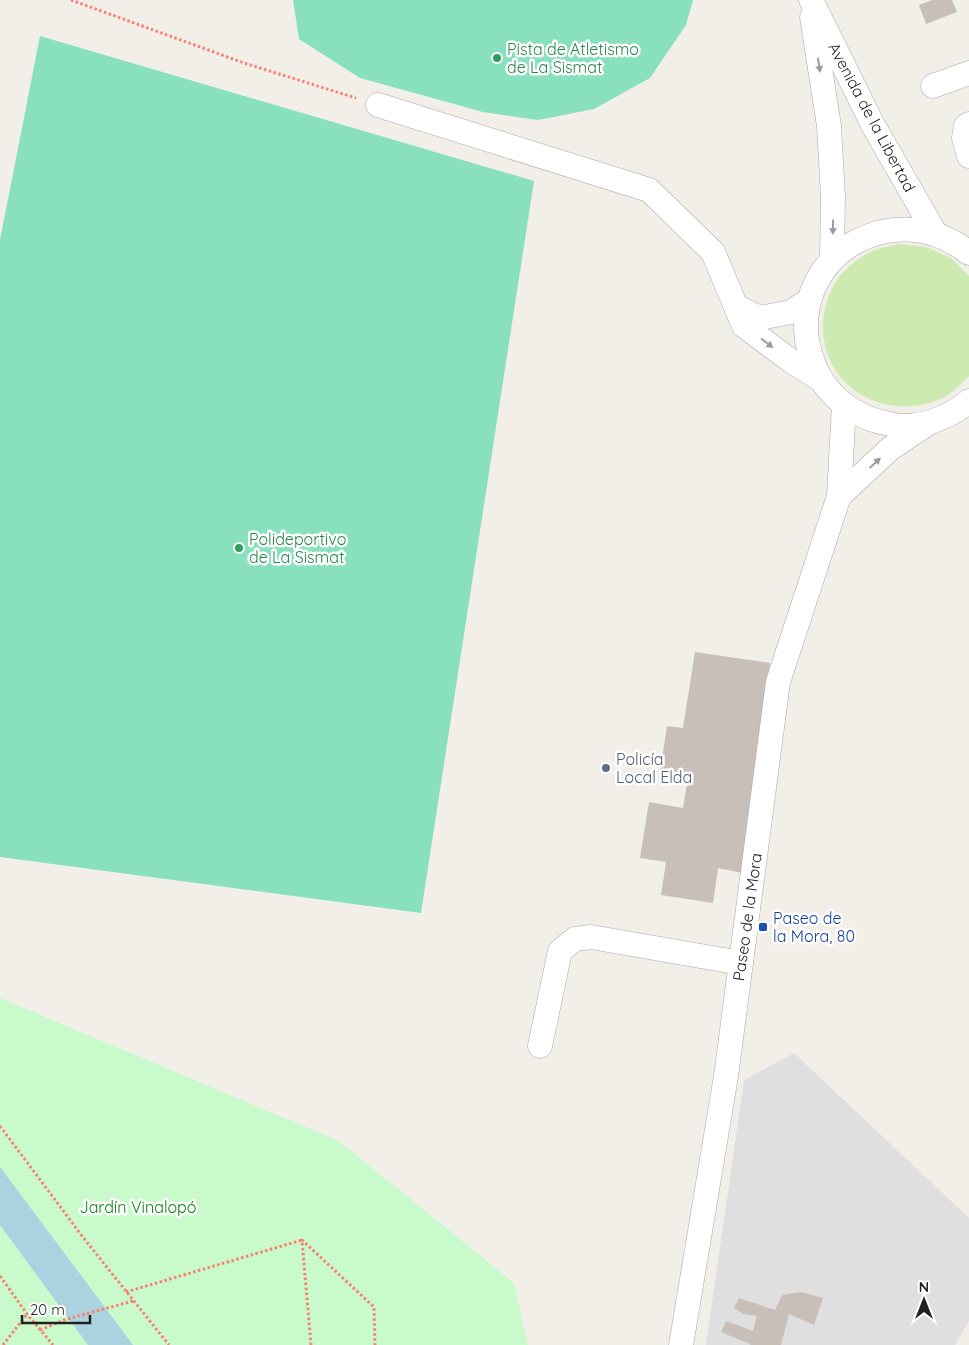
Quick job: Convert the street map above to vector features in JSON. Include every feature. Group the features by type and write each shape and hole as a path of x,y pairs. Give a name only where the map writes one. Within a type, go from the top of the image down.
{"street":[{"name":"Avenida de la Libertad","path":"810,0 873,125 957,242"},
{"name":"Avenida de la Libertad","path":"810,0 829,126 833,197 832,259"},
{"path":"932,86 969,73"},
{"path":"378,104 650,190 713,252 744,326 791,361 820,379"},
{"path":"969,124 966,126 964,138 969,156"},
{"path":"957,242 908,228 880,231 854,242 832,259 818,278 809,300 806,327 809,354 820,379 844,405 870,420 899,426 929,423 966,408"},
{"path":"737,307 760,318 790,312 809,300"},
{"name":"Paseo de la Mora","path":"681,1345 726,1076 778,682 839,496 844,405"},
{"name":"Paseo de la Mora","path":"839,496 891,448 929,423"},
{"path":"540,1046 560,951 575,939 591,938 741,963"}],"path":[{"path":"71,0 244,63 378,104"},
{"path":"0,1126 126,1292 169,1345"},
{"path":"126,1292 302,1240"},
{"path":"302,1240 311,1345"},
{"path":"302,1240 374,1307 375,1345"},
{"path":"0,1276 27,1314 53,1345"},
{"path":"40,1330 64,1320 133,1301"},
{"path":"3,1345 27,1314"}],"shaded area":[{"path":"794,1053 969,1218 969,1321 955,1345 706,1345 744,1080"}],"green space":[{"name":"Pista de Atletismo de La Sismat","path":"293,0 693,0 686,25 650,78 594,109 538,120 483,112 360,78 299,39"},
{"name":"Polideportivo de La Sismat","path":"40,36 534,181 421,913 0,857 0,240"},
{"path":"899,244 926,247 951,258 969,276 969,376 941,399 913,406 895,406 878,402 863,396 850,386 830,360 825,344 823,326 827,300 840,276 868,253 879,248"},
{"name":"Jardín Vinalopó","path":"0,998 339,1141 514,1283 528,1345 0,1345"}],"water":[{"path":"0,1167 133,1345 88,1345 0,1225"}],"building":[{"path":"932,0 952,0 957,12 926,24 919,5"},
{"path":"695,652 770,663 742,873 718,868 713,903 661,895 666,862 640,858 649,802 683,808 687,783 659,779 667,726 683,728"},
{"path":"801,1292 823,1298 814,1325 789,1314 781,1345 750,1345 721,1332 726,1321 753,1331 757,1316 743,1314 734,1308 739,1298 775,1310 782,1295"}],"place":[{"name":"Pista de Atletismo de La Sismat","path":"497,58"},
{"name":"Polideportivo de La Sismat","path":"239,548"},
{"name":"Policía Local Elda","path":"606,768"},
{"name":"Paseo de la Mora, 80","path":"763,927"}]}
